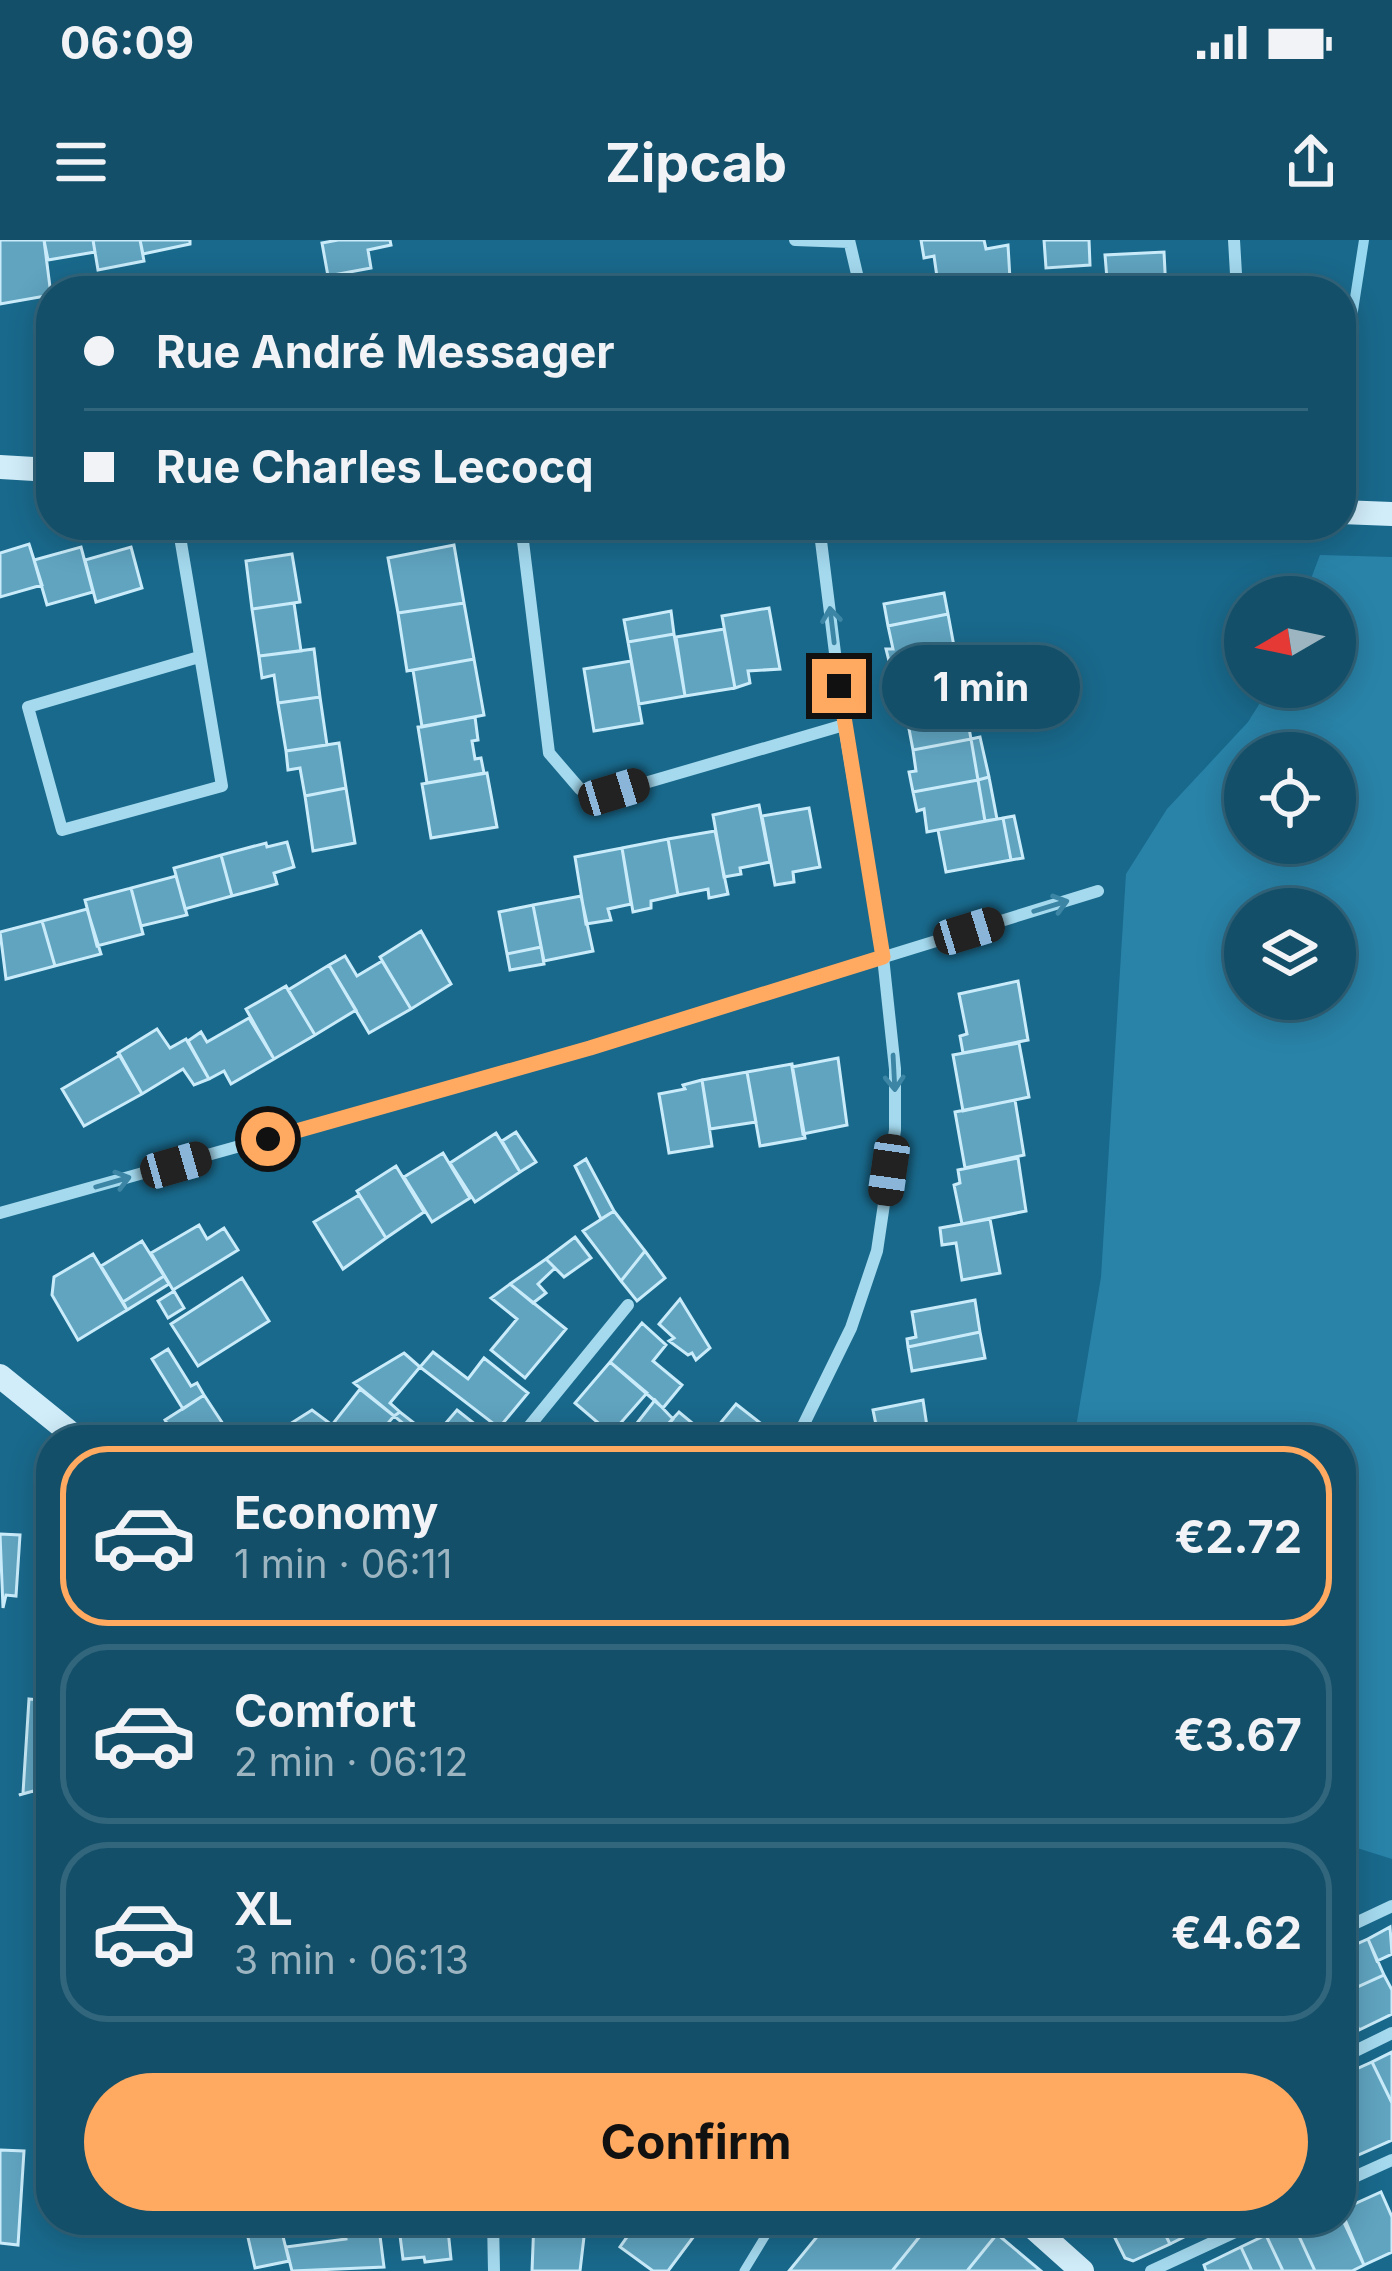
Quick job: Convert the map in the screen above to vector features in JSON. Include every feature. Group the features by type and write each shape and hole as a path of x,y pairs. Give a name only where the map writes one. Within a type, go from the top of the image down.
{"street":[{"path":"795,240 849,241 857,276"},
{"path":"1234,240 1236,276"},
{"path":"0,467 36,469"},
{"path":"1356,513 1392,514"},
{"path":"180,540 222,786 62,830 28,707 200,657"},
{"path":"522,540 548,753 580,789 614,792 844,724"},
{"path":"804,1425 850,1328 877,1251 896,1130 883,957 844,724 821,540"},
{"path":"0,1213 590,1048 1098,891"},
{"path":"530,1425 628,1305"},
{"path":"0,1376 60,1425"},
{"path":"1356,1923 1392,1906"},
{"path":"1356,2051 1392,2033"},
{"path":"1356,2176 1392,2160"},
{"path":"493,2235 494,2271"},
{"path":"1042,2235 1082,2271"},
{"path":"1150,2271 1228,2235"}],"lane":[{"path":"744,2271 766,2235"}],"shaded area":[{"path":"1320,555 1392,557 1392,1859 1356,1848 1356,1425 1076,1425 1101,1277 1126,874 1167,809 1224,748 1224,864 1356,864 1356,732 1239,732 1257,708 1356,708 1356,576 1312,576"}],"building":[{"path":"0,240 44,240 49,276 36,276 36,298 0,304"},
{"path":"44,240 93,240 95,252 48,260"},
{"path":"93,240 140,240 144,261 98,270"},
{"path":"140,240 190,240 190,244 143,254"},
{"path":"390,240 391,245 368,250 371,268 328,276 322,243"},
{"path":"921,240 984,240 986,249 1008,245 1010,276 937,276 934,256 924,258"},
{"path":"1044,240 1089,240 1090,265 1046,268"},
{"path":"1164,252 1165,276 1107,276 1105,255"},
{"path":"29,544 42,585 0,597 0,553"},
{"path":"454,545 464,603 398,613 388,558"},
{"path":"81,547 93,592 47,605 34,560"},
{"path":"131,547 142,588 96,602 85,560"},
{"path":"292,554 300,602 252,609 246,561"},
{"path":"944,593 948,614 888,626 884,604"},
{"path":"294,603 301,651 259,656 252,609"},
{"path":"464,603 474,659 407,671 398,613"},
{"path":"769,608 780,669 748,671 750,683 735,688 722,616"},
{"path":"671,611 674,634 628,642 624,620"},
{"path":"948,614 956,657 891,669 888,626"},
{"path":"724,629 735,688 685,696 676,637"},
{"path":"674,634 685,696 639,704 628,642"},
{"path":"314,649 320,697 278,703 274,675 262,678 259,656"},
{"path":"967,655 975,694 963,696 956,657"},
{"path":"956,657 963,696 905,708 891,669"},
{"path":"474,659 484,715 422,727 413,670"},
{"path":"631,661 642,723 594,731 584,669"},
{"path":"968,696 971,739 913,750 905,708"},
{"path":"320,697 327,745 286,751 278,703"},
{"path":"475,717 478,740 472,741 484,773 427,783 418,727"},
{"path":"980,737 989,777 978,780 971,739"},
{"path":"971,739 978,780 913,792 909,772 916,771 913,750"},
{"path":"339,743 346,788 305,796 300,768 288,770 286,751"},
{"path":"487,773 497,827 431,838 422,784"},
{"path":"989,777 997,819 985,821 978,780"},
{"path":"978,780 985,821 927,832 924,809 917,811 913,792"},
{"path":"346,788 355,843 313,851 305,796"},
{"path":"759,805 770,862 724,877 713,815"},
{"path":"809,808 820,867 793,872 794,882 775,885 762,816"},
{"path":"1014,816 1023,858 1011,860 1003,818"},
{"path":"1003,818 1011,860 946,872 938,830"},
{"path":"715,831 728,894 709,898 708,889 678,895 668,839"},
{"path":"668,839 678,895 651,901 651,908 633,912 622,848"},
{"path":"287,842 294,867 274,873 277,884 232,896 221,855"},
{"path":"622,848 631,904 608,909 611,920 586,924 575,857"},
{"path":"221,855 232,896 185,909 174,868"},
{"path":"176,876 187,915 141,926 131,888"},
{"path":"131,888 143,934 97,946 85,900"},
{"path":"581,896 593,951 544,961 533,905"},
{"path":"533,905 541,947 507,954 499,912"},
{"path":"87,909 101,954 55,966 42,921"},
{"path":"42,921 55,966 6,979 0,932"},
{"path":"421,931 451,984 411,1009 380,957"},
{"path":"541,947 544,964 510,970 507,954"},
{"path":"345,956 357,976 382,961 411,1009 369,1033 329,965"},
{"path":"329,965 356,1010 315,1035 288,990"},
{"path":"1018,981 1028,1040 963,1053 960,1036 967,1034 959,994"},
{"path":"286,986 315,1035 274,1059 246,1009"},
{"path":"249,1018 274,1059 231,1084 224,1071 209,1079 188,1041 201,1032 207,1042"},
{"path":"157,1029 170,1048 186,1039 209,1079 194,1085 183,1069 142,1094 118,1053"},
{"path":"1019,1043 1029,1097 963,1111 953,1055"},
{"path":"120,1055 142,1094 84,1126 62,1089"},
{"path":"838,1058 847,1125 803,1134 792,1067"},
{"path":"792,1064 805,1138 760,1146 747,1072"},
{"path":"747,1072 756,1122 710,1129 702,1080"},
{"path":"702,1080 712,1146 669,1153 659,1094"},
{"path":"1015,1100 1024,1155 965,1168 955,1112"},
{"path":"516,1132 536,1162 520,1172 502,1141"},
{"path":"496,1133 520,1172 475,1202 450,1163"},
{"path":"443,1153 470,1198 432,1222 404,1177"},
{"path":"1018,1158 1026,1211 962,1224 954,1185 960,1183 958,1170"},
{"path":"586,1159 614,1211 601,1219 575,1166"},
{"path":"396,1166 424,1212 386,1238 357,1191"},
{"path":"359,1195 386,1238 343,1269 314,1222"},
{"path":"614,1211 645,1251 621,1281 583,1231"},
{"path":"990,1219 1000,1273 962,1280 956,1243 942,1245 940,1228"},
{"path":"199,1225 207,1239 224,1228 238,1250 173,1290 151,1253"},
{"path":"575,1237 591,1258 564,1277 546,1259"},
{"path":"142,1241 164,1276 123,1302 101,1266"},
{"path":"645,1251 665,1278 637,1301 621,1281"},
{"path":"93,1254 127,1310 78,1340 52,1295 54,1277"},
{"path":"546,1259 555,1268 538,1284 546,1293 533,1303 510,1284"},
{"path":"164,1276 169,1284 127,1310 123,1302"},
{"path":"242,1278 269,1321 198,1366 171,1324"},
{"path":"510,1284 566,1329 525,1378 491,1350 517,1319 491,1298"},
{"path":"174,1291 184,1308 168,1318 158,1301"},
{"path":"680,1299 710,1348 696,1360 669,1341 674,1338 659,1324"},
{"path":"975,1300 980,1332 908,1347 907,1339 916,1337 912,1312"},
{"path":"642,1323 666,1345 653,1361 682,1385 663,1408 610,1362"},
{"path":"980,1332 985,1358 912,1371 908,1347"},
{"path":"168,1349 191,1386 197,1383 204,1395 183,1409 152,1359"},
{"path":"433,1352 468,1379 484,1358 528,1393 501,1425 495,1425 420,1367"},
{"path":"404,1353 420,1367 390,1403 400,1412 394,1416 354,1383"},
{"path":"610,1362 647,1393 619,1425 601,1425 575,1403"},
{"path":"360,1389 394,1416 386,1425 332,1425"},
{"path":"204,1395 224,1425 168,1425 165,1420"},
{"path":"655,1400 673,1419 668,1425 637,1423"},
{"path":"923,1400 927,1425 876,1425 873,1410"},
{"path":"736,1404 763,1425 719,1425"},
{"path":"312,1410 332,1425 293,1422"},
{"path":"457,1410 476,1425 444,1425"},
{"path":"400,1412 416,1425 405,1425 394,1416"},
{"path":"679,1412 695,1425 667,1425"},
{"path":"0,1534 20,1535 16,1596 6,1595 3,1608"},
{"path":"29,1699 36,1700 36,1790 19,1795 23,1793"},
{"path":"1390,1927 1392,1954 1377,1961 1368,1939"},
{"path":"1368,1939 1384,1975 1356,1988 1356,1944"},
{"path":"1384,1975 1392,1990 1392,2014 1359,2030 1356,1988"},
{"path":"1392,2052 1392,2103 1372,2062"},
{"path":"1372,2062 1392,2103 1392,2140 1356,2156 1356,2069"},
{"path":"0,2150 24,2151 18,2245 0,2243"},
{"path":"1381,2192 1392,2217 1392,2252 1364,2265 1351,2235 1356,2235 1356,2203"},
{"path":"247,2235 283,2235 289,2261 255,2268"},
{"path":"345,2235 380,2235 384,2267 292,2271 286,2247 346,2239"},
{"path":"400,2235 449,2235 451,2259 403,2259"},
{"path":"533,2235 584,2235 580,2271 532,2271"},
{"path":"628,2235 695,2235 668,2271 653,2271 620,2247"},
{"path":"818,2235 921,2235 892,2271 789,2271"},
{"path":"921,2235 996,2235 967,2271 892,2271"},
{"path":"998,2235 1041,2271 967,2271"},
{"path":"1114,2235 1166,2235 1170,2244 1133,2261 1125,2258"},
{"path":"1166,2235 1188,2235 1170,2244"},
{"path":"1266,2235 1298,2235 1315,2271 1283,2271"},
{"path":"1266,2235 1283,2271 1252,2271 1241,2247"},
{"path":"1298,2235 1350,2235 1364,2265 1352,2271 1315,2271"},
{"path":"1241,2247 1252,2271 1206,2271 1204,2265"}],"waterway":[{"path":"1356,291 1364,240"}],"route":[{"path":"268,1139 590,1048 883,957 839,686"}]}
